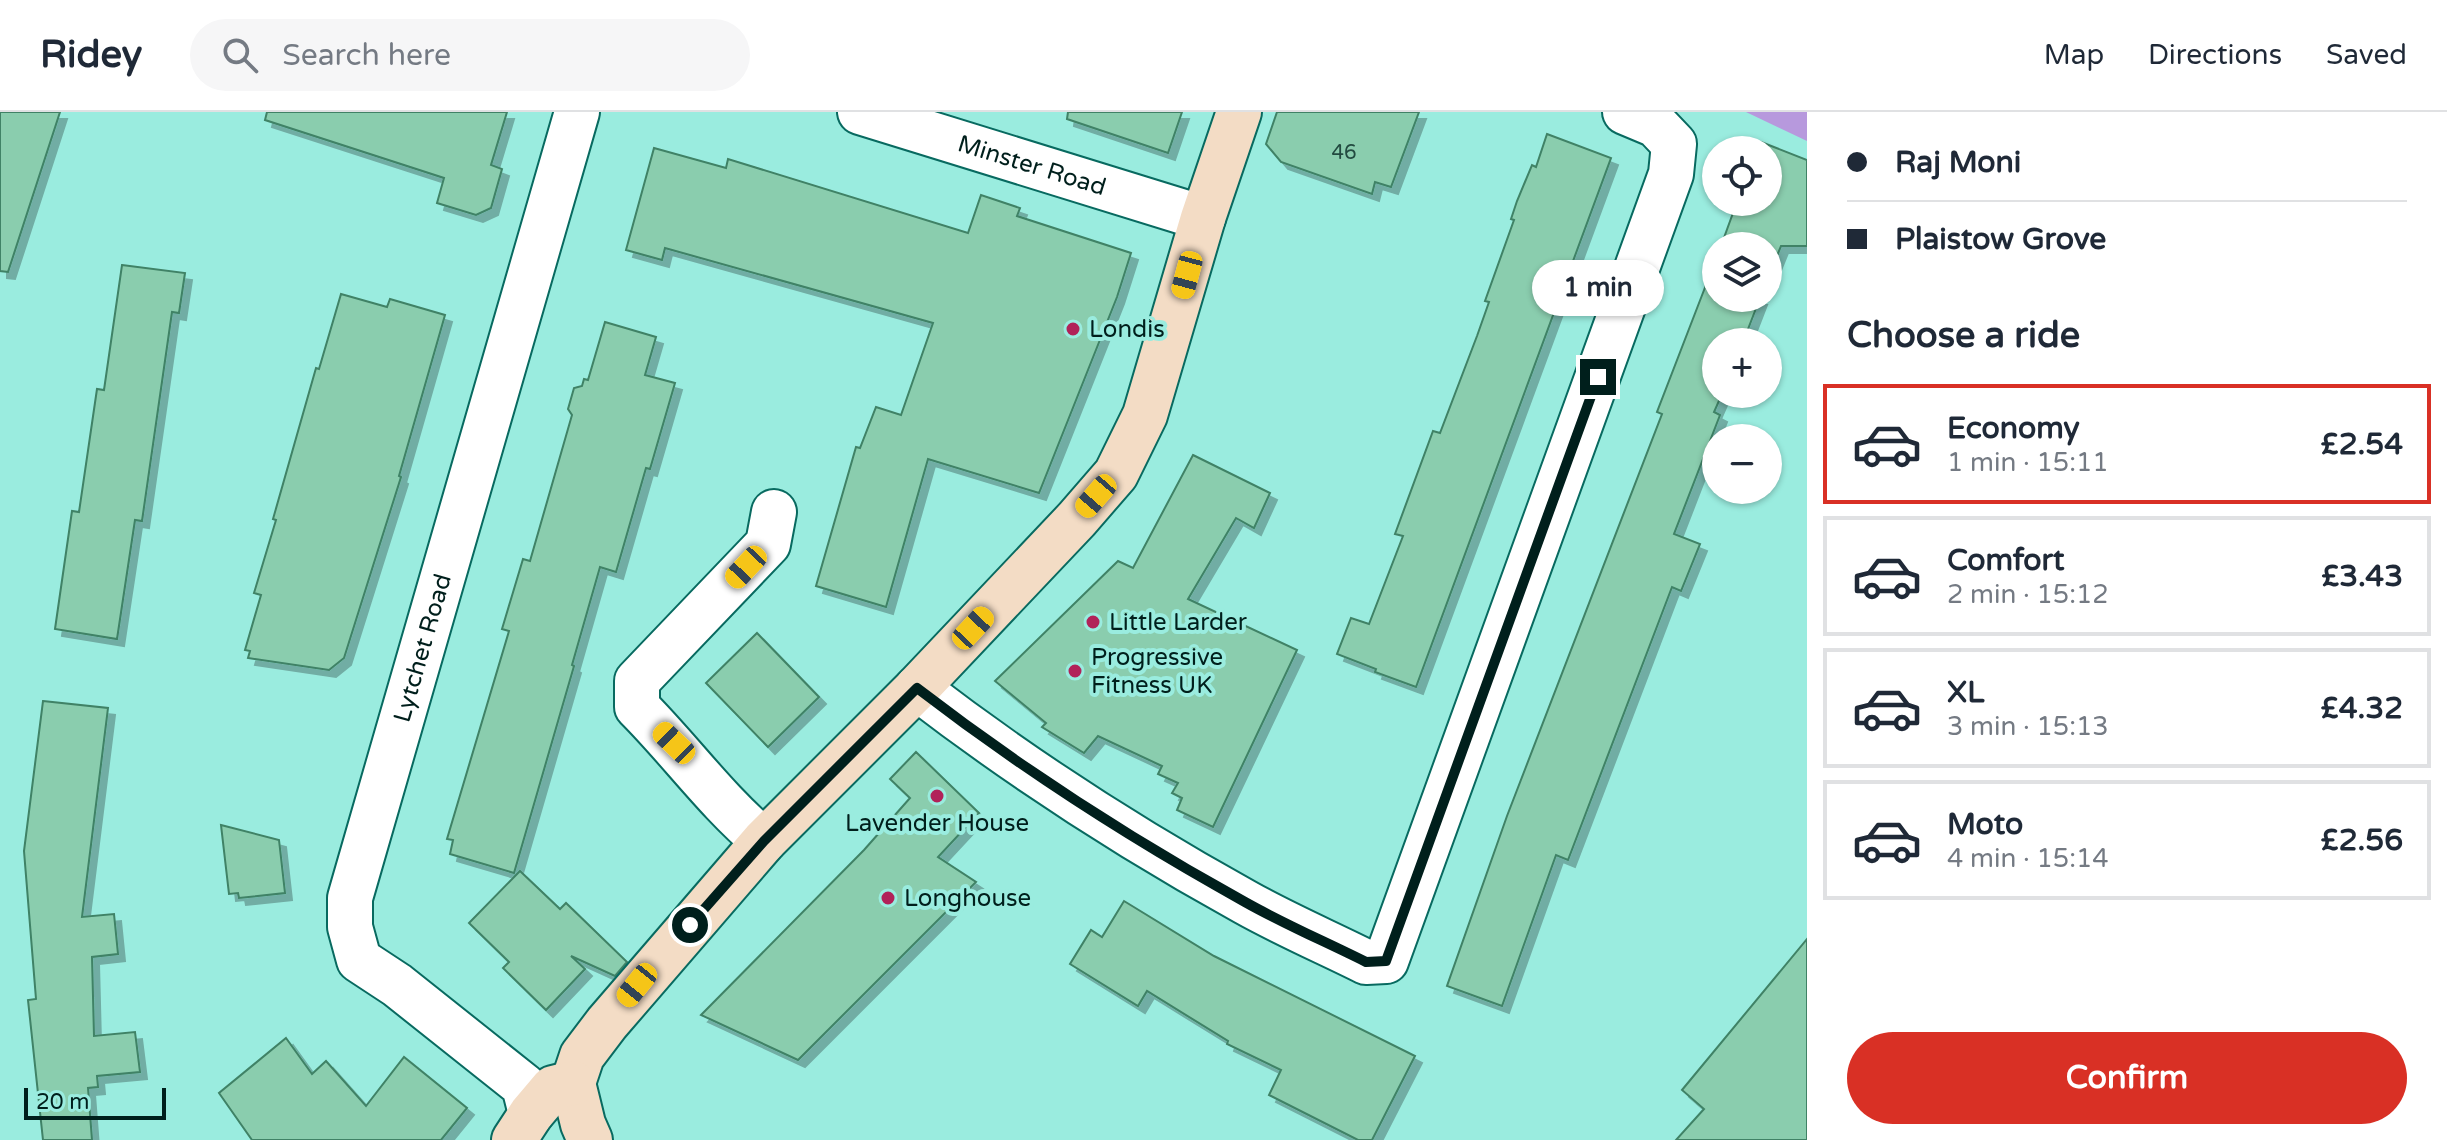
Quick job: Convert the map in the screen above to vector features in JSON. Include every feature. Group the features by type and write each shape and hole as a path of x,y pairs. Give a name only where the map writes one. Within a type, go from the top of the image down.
{"street":[{"name":"Lytchet Road","path":"523,1127 524,1086 397,985 359,960 350,927 350,898 577,112"},
{"name":"Minster Road","path":"860,112 1203,218"},
{"path":"590,1140 573,1083 582,1056 607,1023 764,841 917,688 1116,474 1145,415 1172,332 1203,218 1239,112"},
{"path":"917,688 1023,767 1247,903 1366,962 1386,961 1671,174 1674,144 1656,125 1625,112"},
{"path":"764,841 741,822 674,743 637,707 637,681 768,544 774,512"},
{"path":"523,1127 553,1088 573,1083"}],"shaded area":[{"path":"1746,112 1807,112 1807,141"}],"building":[{"path":"0,112 60,112 8,272 0,271"},
{"path":"267,112 507,112 491,165 502,169 491,208 476,215 437,203 444,178 265,120"},
{"path":"1068,112 1182,112 1168,153 1067,119"},
{"path":"1277,112 1419,112 1391,187 1375,182 1372,194 1281,162 1266,144"},
{"path":"1547,134 1611,158 1416,687 1337,654 1351,618 1369,624 1403,536 1395,534 1433,431 1440,433 1477,336 1489,302 1485,301 1514,220 1511,219 1517,201 1532,165 1536,167"},
{"path":"654,148 726,168 728,159 968,233 981,195 1020,208 1017,216 1131,253 1117,297 1039,493 928,459 886,607 816,586 856,447 860,448 876,407 901,415 933,323 665,248 662,260 626,250"},
{"path":"1782,150 1807,160 1807,246 1782,246 1782,232 1726,232 1732,216 1782,216"},
{"path":"122,265 185,273 179,313 172,312 142,521 135,520 117,639 55,629 72,511 79,512 97,389 104,390"},
{"path":"341,294 387,307 390,299 445,315 401,477 344,658 329,670 248,658 250,651 245,650 261,595 254,593 276,520 273,519 316,368 319,369"},
{"path":"1702,295 1702,312 1755,312 1748,328 1702,328 1702,408 1716,408 1714,412 1720,415 1717,424 1702,424 1702,462 1674,534 1700,544 1681,591 1672,587 1568,860 1556,855 1502,1006 1447,986 1507,816 1662,414 1657,412"},
{"path":"605,322 656,337 645,375 675,383 616,572 600,567 514,873 450,854 453,840 447,839 509,631 502,629 523,559 530,561 572,415 568,409 574,388 582,386 584,379 588,380"},
{"path":"1193,455 1270,493 1254,528 1236,518 1188,599 1297,650 1213,827 1177,810 1182,798 1172,793 1178,783 1158,774 1162,766 1098,736 1084,753 1042,727 1046,723 995,681 1118,561 1133,568"},
{"path":"757,633 819,697 768,747 706,683"},
{"path":"43,701 108,708 82,917 114,914 118,954 92,957 94,1036 135,1032 140,1072 97,1076 98,1087 88,1088 92,1140 43,1140 28,1000 36,999 24,851"},
{"path":"916,752 979,813 938,857 976,882 798,1060 701,1015 864,850 910,798 890,779"},
{"path":"221,825 279,840 285,893 239,898 238,893 229,894"},
{"path":"520,871 560,909 566,903 627,962 615,976 571,956 585,969 546,1010 503,968 509,962 469,923"},
{"path":"1124,901 1214,956 1415,1056 1372,1140 1358,1140 1269,1095 1281,1070 1227,1044 1228,1041 1147,991 1138,1006 1070,964 1091,930 1102,937"},
{"path":"1807,939 1807,1140 1676,1140 1704,1109 1682,1090"},
{"path":"286,1038 312,1074 326,1061 366,1106 404,1057 467,1108 441,1140 252,1140 219,1093"}],"place":[{"name":"Londis","path":"1073,329"},
{"name":"Little Larder","path":"1093,622"},
{"name":"Progressive Fitness UK","path":"1075,671"},
{"name":"Lavender House","path":"937,796"},
{"name":"Longhouse","path":"888,898"}],"route":[{"path":"690,925 764,841 917,688 1023,767 1247,903 1366,962 1386,961 1598,377"}]}
